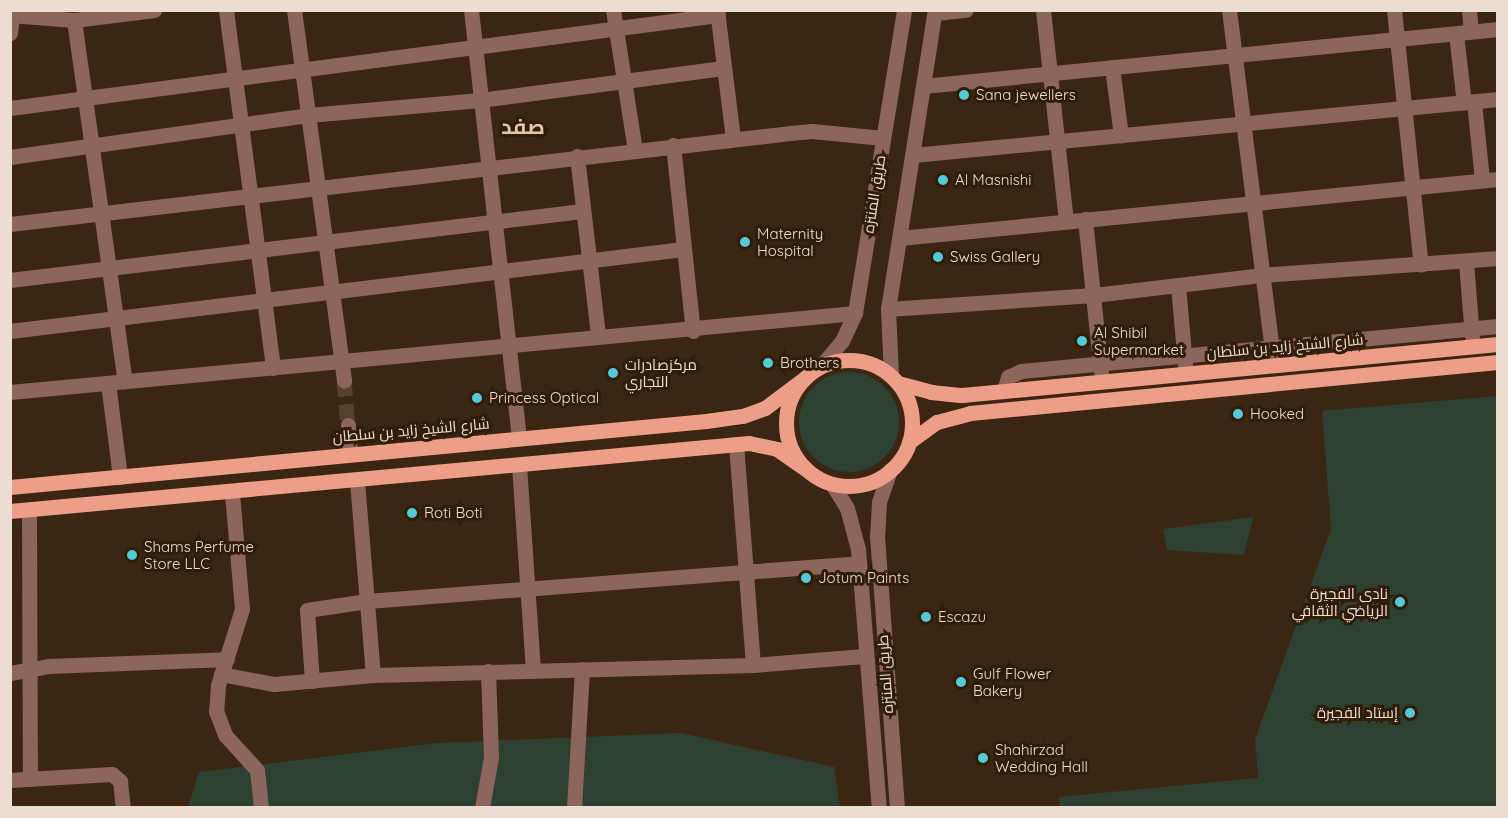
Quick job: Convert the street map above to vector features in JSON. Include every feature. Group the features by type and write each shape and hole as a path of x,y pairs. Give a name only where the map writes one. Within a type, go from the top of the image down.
{"main road":[{"name":"شارع الشيخ زايد بن سلطان","path":"894,379 948,395 1497,344"},
{"path":"806,469 791,448 786,424 791,399 805,378 820,367 851,360 872,364 894,379 911,411 909,442"},
{"path":"10,511 232,493 736,444 765,445 790,456 806,469 832,484 867,483 890,470 909,442 937,422 970,413 1497,362"},
{"name":"شارع الشيخ زايد بن سلطان","path":"10,487 743,416 783,397 805,378"}],"street":[{"path":"10,33 11,16 40,14 74,20 154,10"},
{"path":"226,10 273,368"},
{"path":"294,10 344,381"},
{"path":"471,10 519,438"},
{"path":"614,10 635,150"},
{"name":"طريق المنتزه","path":"820,367 842,341 855,313 904,10"},
{"path":"894,379 888,309 935,12 966,10"},
{"path":"1043,10 1048,74 1066,221"},
{"path":"1229,10 1251,203 1274,365"},
{"path":"1394,10 1421,265"},
{"path":"900,238 1490,179 1469,102 1463,32 1469,10"},
{"path":"10,108 717,13 733,139"},
{"path":"74,20 124,381"},
{"path":"924,86 1497,28"},
{"path":"1112,67 1121,135"},
{"path":"10,157 308,115 480,100 625,79 723,68"},
{"path":"913,155 1497,99"},
{"path":"10,224 100,210 812,131 883,138"},
{"path":"673,145 682,249 693,331"},
{"path":"577,156 598,335"},
{"path":"10,280 582,211"},
{"path":"1084,219 1102,382"},
{"path":"10,331 682,249"},
{"path":"888,309 1094,295 1261,275 1497,258"},
{"path":"1466,262 1473,347"},
{"path":"1178,285 1186,374"},
{"path":"10,392 598,335 693,331 855,313"},
{"path":"1004,391 1014,372 1497,326"},
{"path":"108,383 120,477"},
{"path":"348,425 350,454"},
{"path":"736,444 753,665"},
{"path":"519,465 533,670"},
{"name":"طريق المنتزه","path":"890,470 879,502 877,536 897,807"},
{"path":"357,481 373,675"},
{"name":"طريق المنتزه","path":"832,484 852,521 859,563 864,656 879,807"},
{"path":"232,493 242,609 216,697 220,726 257,770 261,807"},
{"path":"29,510 30,779"},
{"path":"312,681 307,610 367,601 859,563"},
{"path":"221,674 274,684 373,675 753,665 864,656"},
{"path":"10,673 29,669 227,659"},
{"path":"574,807 582,669"},
{"path":"482,807 491,757 488,671"},
{"path":"10,780 112,774 120,782 123,807"}],"green space":[{"path":"849,372 868,376 885,386 895,403 899,422 895,441 885,458 868,468 849,472 830,468 813,458 803,441 799,422 803,403 813,386 830,376"},
{"name":"نادي الفجيرة الرياضي الثقافي","path":"1497,396 1497,807 1060,807 1059,797 1258,778 1255,739 1331,529 1322,411"},
{"path":"1253,517 1244,555 1167,550 1163,529"},
{"path":"681,733 834,767 840,807 188,808 199,772 438,743"}],"tunnel":[{"path":"344,381 348,425"}],"place":[{"name":"Sana jewellers","path":"964,95"},
{"name":"Al Masnishi","path":"943,180"},
{"name":"Maternity Hospital","path":"745,242"},
{"name":"Swiss Gallery","path":"938,257"},
{"name":"Al Shibil Supermarket","path":"1082,341"},
{"name":"Brothers","path":"768,363"},
{"name":"مركزصادرات التجاري","path":"613,373"},
{"name":"Princess Optical","path":"477,398"},
{"name":"Hooked","path":"1238,414"},
{"name":"Roti Boti","path":"412,513"},
{"name":"Shams Perfume Store LLC","path":"132,555"},
{"name":"Jotum Paints","path":"806,578"},
{"name":"نادي الفجيرة الرياضي الثقافي","path":"1400,602"},
{"name":"Escazu","path":"926,617"},
{"name":"Gulf Flower Bakery","path":"961,682"},
{"name":"إستاد الفجيرة","path":"1410,713"},
{"name":"Shahirzad Wedding Hall","path":"983,758"}],"district":[{"name":"صفد","path":"523,126"}]}
